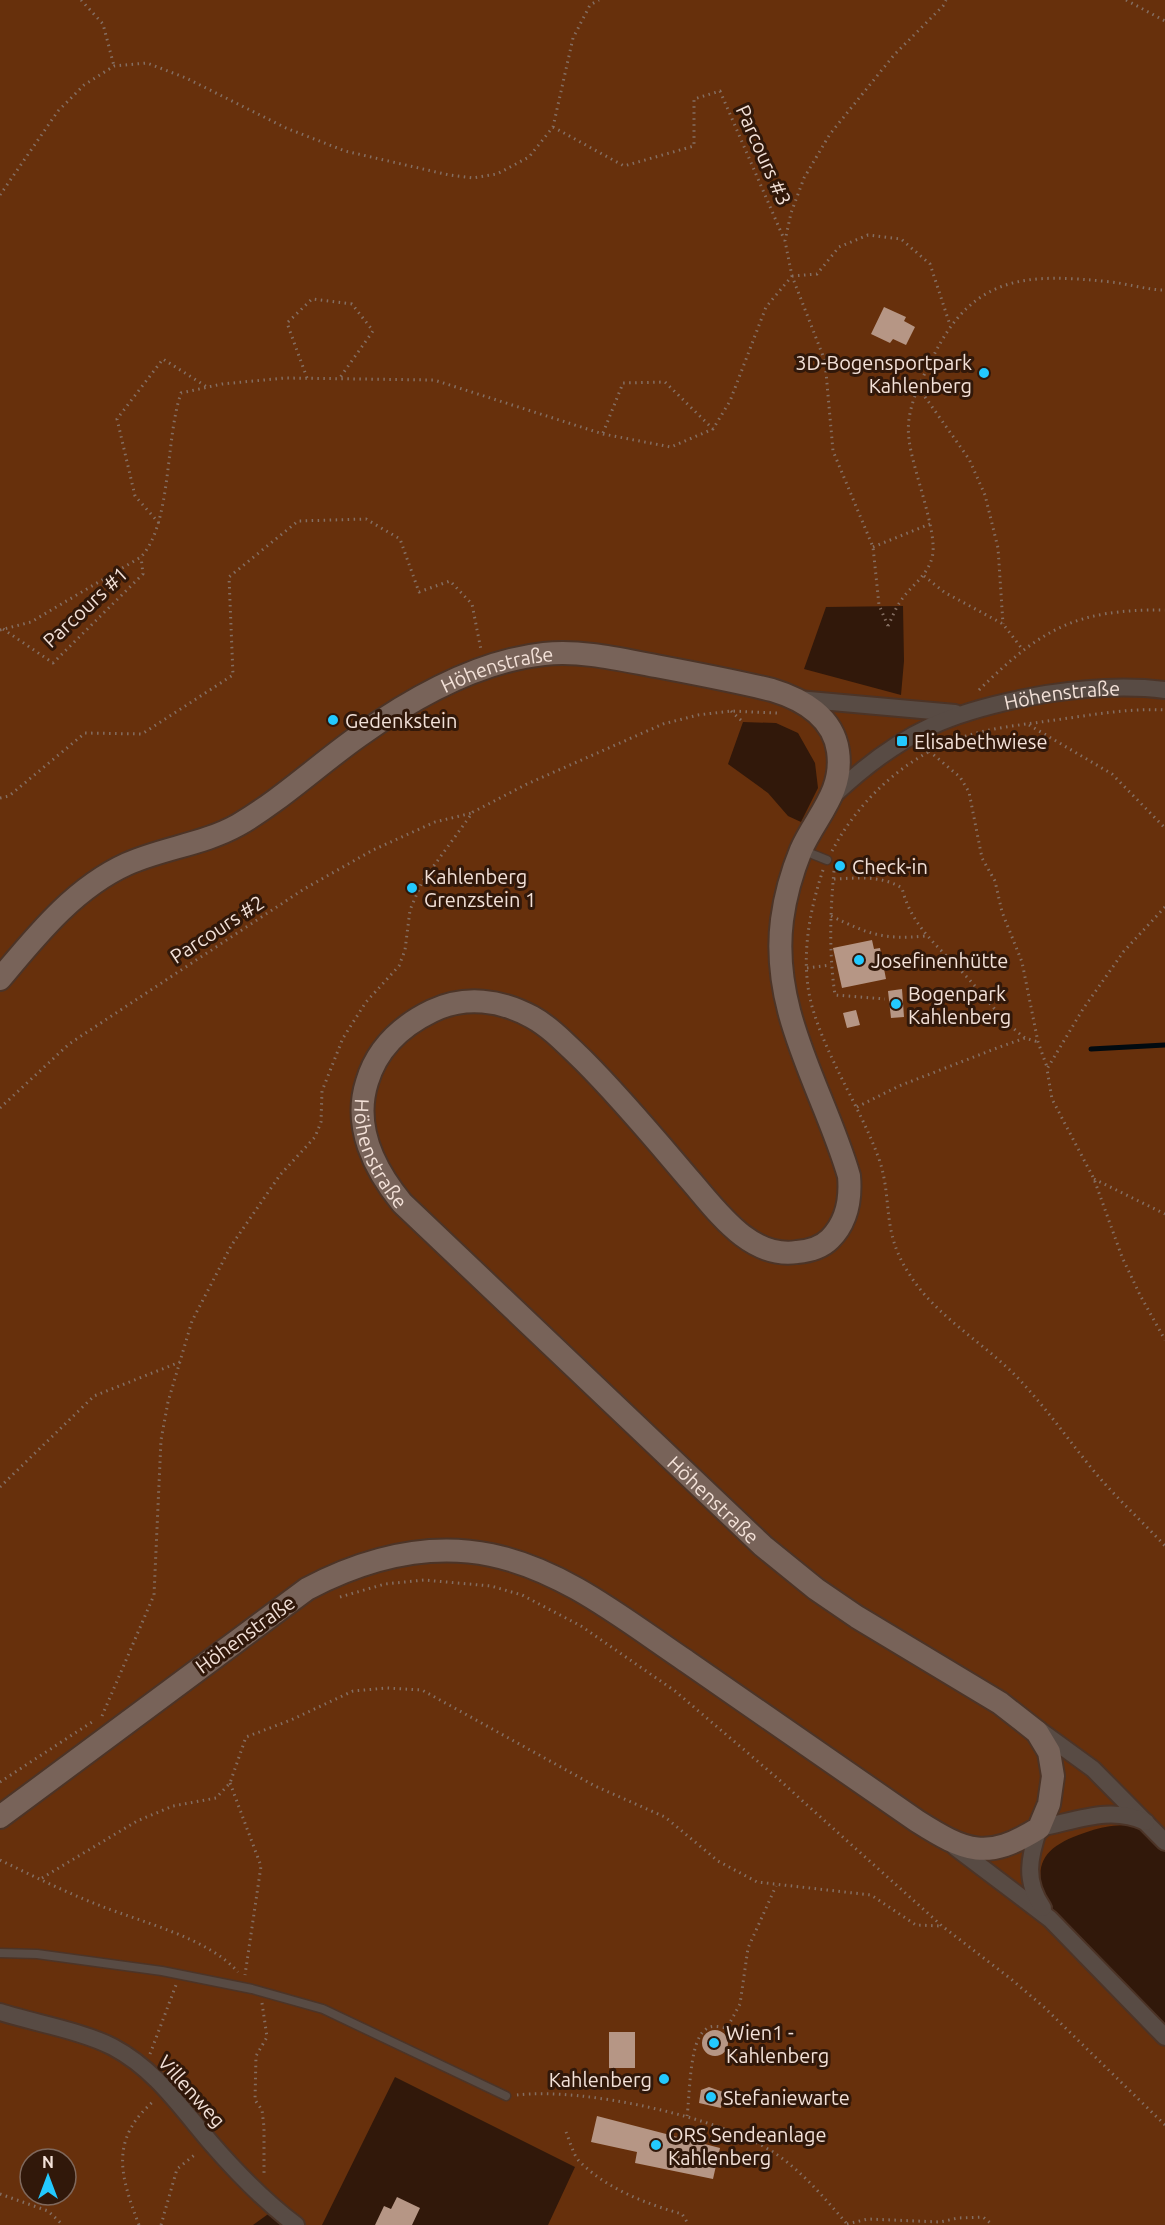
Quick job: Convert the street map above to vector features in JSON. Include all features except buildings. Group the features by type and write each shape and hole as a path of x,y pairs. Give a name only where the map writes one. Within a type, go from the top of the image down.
{"street":[{"name":"Höhenstraße","path":"0,979 52,919 93,885 126,865 230,829 264,808 360,735 423,697 484,669 543,654 602,656 749,684 798,699 959,713"},
{"name":"Höhenstraße","path":"834,795 882,753 959,713 1010,700 1080,689 1147,687 1165,690"},
{"name":"Höhenstraße","path":"798,699 817,713 832,733 838,752 838,778 834,795 802,849 782,919 780,960 784,995 794,1032 849,1176 850,1195 846,1214 839,1230 829,1241 818,1247 790,1253 777,1252 750,1241 718,1212 626,1104 580,1058 535,1018 496,1003 476,1001 440,1007 403,1028 388,1042 375,1061 367,1082 363,1102 366,1139 380,1172 402,1203 763,1546 816,1589 857,1617 1021,1718 1093,1768 1165,1842"},
{"name":"Höhenstraße","path":"0,1817 287,1603 331,1576 355,1566 413,1552 439,1551 489,1555 552,1576 603,1605 917,1821 1050,1919"},
{"name":"Höhenstraße","path":"1021,1718 1036,1732 1051,1759 1051,1796 1030,1857 1029,1879 1036,1899 1050,1919 1165,2037"},
{"name":"Höhenstraße","path":"917,1821 958,1844 986,1850 1010,1845 1039,1828 1098,1814 1126,1816 1146,1822"},
{"name":"Villenweg","path":"0,2012 112,2047 140,2065 168,2089 210,2142 271,2206 296,2225"}],"lane":[{"path":"802,849 827,860"},
{"path":"0,1953 37,1954 178,1974 252,1989 323,2009 506,2096"}],"path":[{"path":"81,0 103,24 114,66"},
{"path":"0,195 58,111 84,85 114,66 147,63 186,78 286,128 345,151 465,177 497,174 529,157 553,127 573,38 590,5 599,0"},
{"path":"946,0 943,6 894,55 830,134 804,178 790,213 785,241 792,276 825,361 833,451 873,547 879,605 888,626 901,600 924,576 932,557 930,524 918,486 908,437 910,412 918,387 950,325 979,297 1012,281 1064,278 1165,290"},
{"path":"1126,0 1165,21"},
{"name":"Parcours #3","path":"553,127 624,166 694,146 694,99 720,91 785,241"},
{"path":"2,630 31,622 141,557 152,546 159,523 176,409 181,393 207,387 274,379 435,380 603,434 671,447 713,429 730,401 766,308 792,276 817,274 839,247 868,235 900,239 930,264 950,325"},
{"path":"307,378 287,323 312,299 352,304 373,331 339,379"},
{"path":"159,523 135,496 117,419 163,359 207,387"},
{"path":"603,434 623,383 665,382 713,429"},
{"path":"918,387 969,459 985,495 998,548 1003,624"},
{"path":"0,798 9,796 85,733 142,734 233,675 229,577 298,521 366,519 400,539 418,592 450,581 472,604 484,669"},
{"path":"873,547 930,524"},
{"name":"Parcours #1","path":"2,630 53,663 142,574 141,557"},
{"path":"924,576 944,592 1003,624 1023,650"},
{"path":"959,713 1023,650 1082,617 1122,610 1165,610"},
{"name":"Parcours #2","path":"0,1108 69,1044 304,889 373,850 435,822 473,812 528,784 663,724 698,715 731,711 799,714 798,699"},
{"path":"1165,710 1141,709 983,732 953,740 929,751 902,770 861,806 827,860 811,911 807,968 814,1012 879,1160 892,1243 908,1272 934,1305 1013,1373 1043,1405 1094,1472 1165,1546"},
{"path":"731,711 743,722"},
{"path":"1028,724 1112,774 1165,828"},
{"path":"929,751 960,777 969,792 982,858 995,881 1002,912 1022,962 1052,1099 1094,1179 1122,1257 1140,1296 1165,1340"},
{"path":"0,1782 102,1716 154,1595 160,1440 192,1321 231,1246 280,1175 315,1137 321,1122 322,1091 343,1038 366,1002 399,966 405,950 414,896 473,812"},
{"path":"827,860 835,863 831,916 831,965 836,995 885,999"},
{"path":"834,879 890,880 902,888 906,905 925,936 964,974 1008,1025 1025,1038 1038,1042"},
{"path":"1047,1069 1083,1008 1124,951 1165,907"},
{"path":"831,916 871,934 894,939 925,936"},
{"path":"807,968 831,965"},
{"path":"857,1107 899,1086 1025,1038"},
{"path":"1094,1179 1165,1214"},
{"path":"0,1487 94,1396 180,1362"},
{"path":"337,1598 385,1584 424,1580 491,1586 522,1595 580,1626 675,1691 776,1777 942,1926 1011,1978 1045,2008 1165,2125"},
{"path":"42,1878 137,1821 173,1806 216,1798 230,1783 246,1737 291,1720 353,1691 387,1688 422,1690 595,1786 665,1817 718,1862 757,1882 776,1886 871,1895 916,1925 942,1926"},
{"path":"102,1716 130,1720"},
{"path":"0,1860 99,1906 160,1927 226,1959 245,1980 261,1866 230,1783"},
{"path":"687,2116 695,2047 704,2030 712,2026 727,2028 736,2012 740,2004 748,1948 776,1886"},
{"path":"140,2065 149,2058 164,2015 172,2000 178,1974"},
{"path":"252,1989 262,2001 267,2037 256,2056 255,2100 262,2110 264,2127 262,2161 271,2206"},
{"path":"139,2225 125,2192 122,2147 138,2114 168,2089"},
{"path":"506,2096 541,2092 588,2097 687,2116 715,2124 776,2154 812,2184 847,2224 868,2219 940,2222 958,2218 983,2217 993,2225"},
{"path":"567,2132 578,2160 600,2178 646,2204 682,2214 689,2225"},
{"path":"161,2225 177,2169 210,2142"},
{"path":"0,2194 25,2200 48,2211 63,2225"}],"shaded area":[{"path":"0,0 1165,0 1165,1849 1152,1836 1135,1827 1124,1825 1090,1831 1060,1843 1051,1851 1044,1860 1041,1882 1052,1912 1165,2037 1165,2225 548,2225 575,2167 395,2077 322,2225 302,2225 278,2207 253,2225 0,2225","holes":["903,606 904,661 901,695 804,669 826,607","743,722 776,723 798,733 815,763 818,788 801,822 788,816 768,793 728,764"]}],"waterway":[{"path":"1091,1049 1165,1045"}],"place":[{"name":"3D-Bogensportpark Kahlenberg","path":"984,373"},
{"name":"Gedenkstein","path":"333,720"},
{"name":"Elisabethwiese","path":"902,741"},
{"name":"Check-in","path":"840,866"},
{"name":"Kahlenberg Grenzstein 1","path":"412,888"},
{"name":"Josefinenhütte","path":"859,960"},
{"name":"Bogenpark Kahlenberg","path":"896,1004"},
{"name":"Wien1 - Kahlenberg","path":"714,2043"},
{"name":"Kahlenberg","path":"664,2079"},
{"name":"Stefaniewarte","path":"711,2097"},
{"name":"ORS Sendeanlage Kahlenberg","path":"656,2145"}]}
